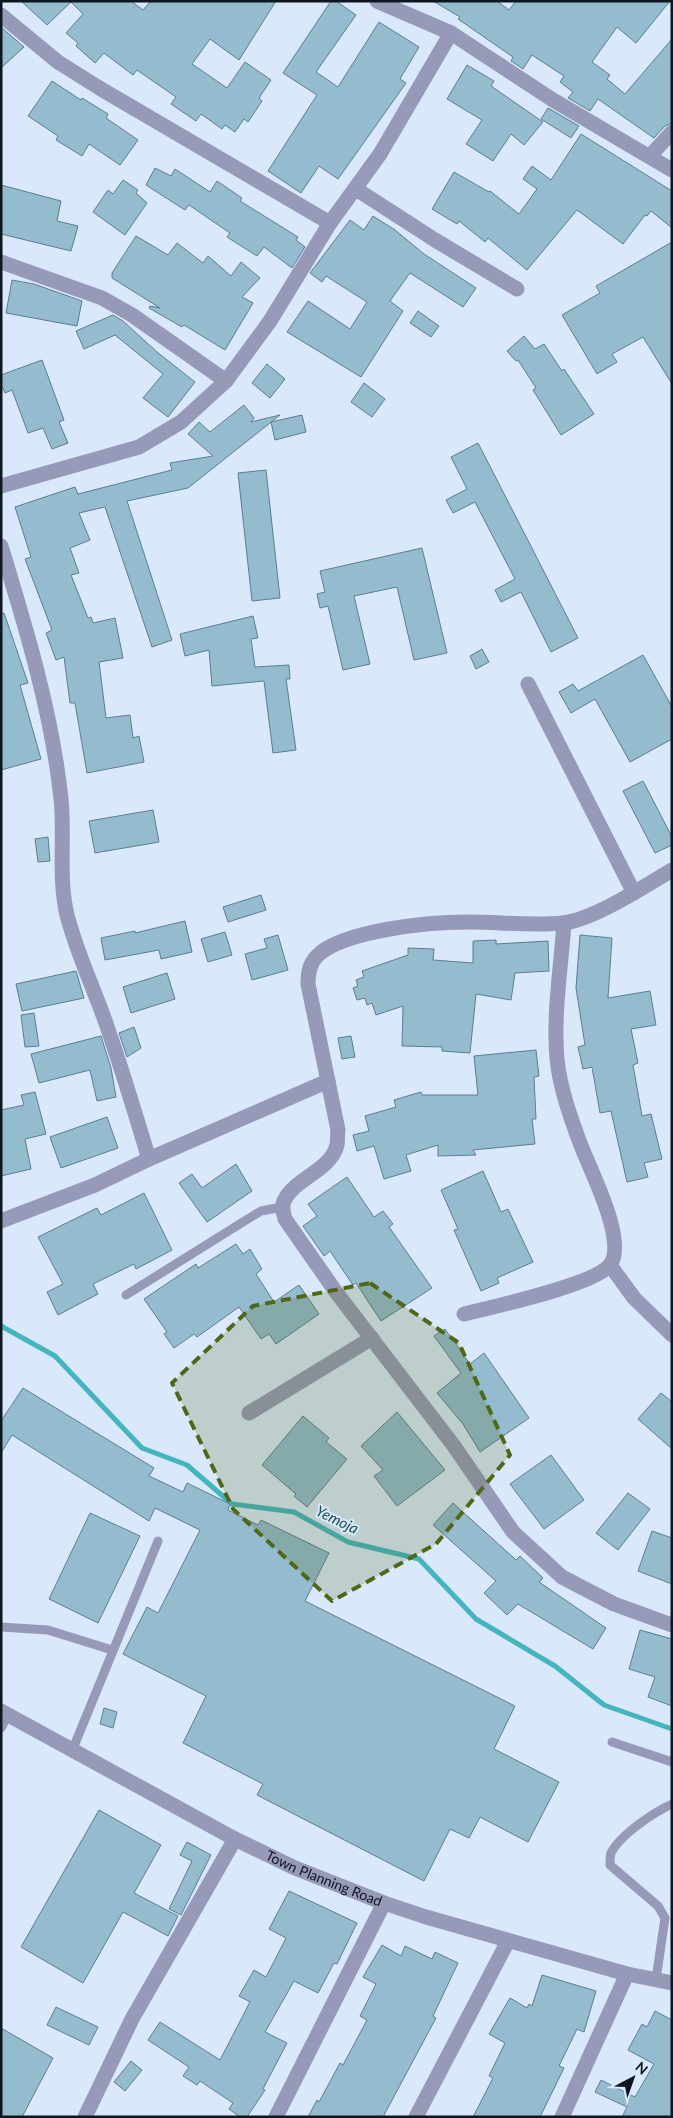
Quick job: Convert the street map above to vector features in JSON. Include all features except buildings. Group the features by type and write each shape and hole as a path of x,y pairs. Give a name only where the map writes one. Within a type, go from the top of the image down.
{"street":[{"path":"377,1 451,33 553,100 672,170"},
{"path":"1,15 58,62 274,192 330,223"},
{"path":"1,486 139,447 181,422 226,381 270,321 330,223 380,154 451,33"},
{"path":"650,156 672,132"},
{"path":"356,189 435,240 517,289"},
{"path":"1,262 102,298 132,315 226,381"},
{"path":"1,546 18,601 50,732 61,799 62,884 67,915 117,1055 149,1158"},
{"path":"528,684 634,893"},
{"path":"672,870 634,893 598,911 564,923 465,922 403,926 333,946 317,957 308,971 308,984 338,1130 337,1145 334,1152 316,1171 285,1199 282,1207 284,1218 454,1446 512,1532 562,1577 614,1604 672,1625"},
{"path":"464,1314 540,1296 590,1277 610,1265 615,1253 605,1202 580,1144 563,1091 557,1060 556,1032 564,923"},
{"path":"1,1221 95,1184 149,1158 328,1081"},
{"path":"610,1265 634,1298 672,1335"},
{"path":"249,1413 372,1338"},
{"name":"Town Planning Road","path":"4,1718 72,1750 235,1839 296,1868 384,1903 508,1941 627,1974 672,1983"},
{"path":"85,2117 132,2019 235,1839"},
{"path":"276,2117 384,1903"},
{"path":"416,2117 508,1941"},
{"path":"562,2117 627,1974"}],"lane":[{"path":"126,1295 250,1217 262,1211 282,1207"},
{"path":"72,1750 158,1541"},
{"path":"1,1627 48,1630 112,1650"},
{"path":"612,1742 672,1762"},
{"path":"656,1979 665,1918 658,1906 610,1865 610,1854 621,1841 658,1810 672,1804"}],"highlighted area":[{"path":"370,1283 459,1343 510,1455 436,1544 332,1601 233,1509 172,1383 253,1306"}],"waterway":[{"name":"Yemoja","path":"1,1326 55,1356 142,1448 187,1465 232,1504 294,1512 348,1542 419,1559 476,1619 555,1666 604,1705 672,1729"}]}
